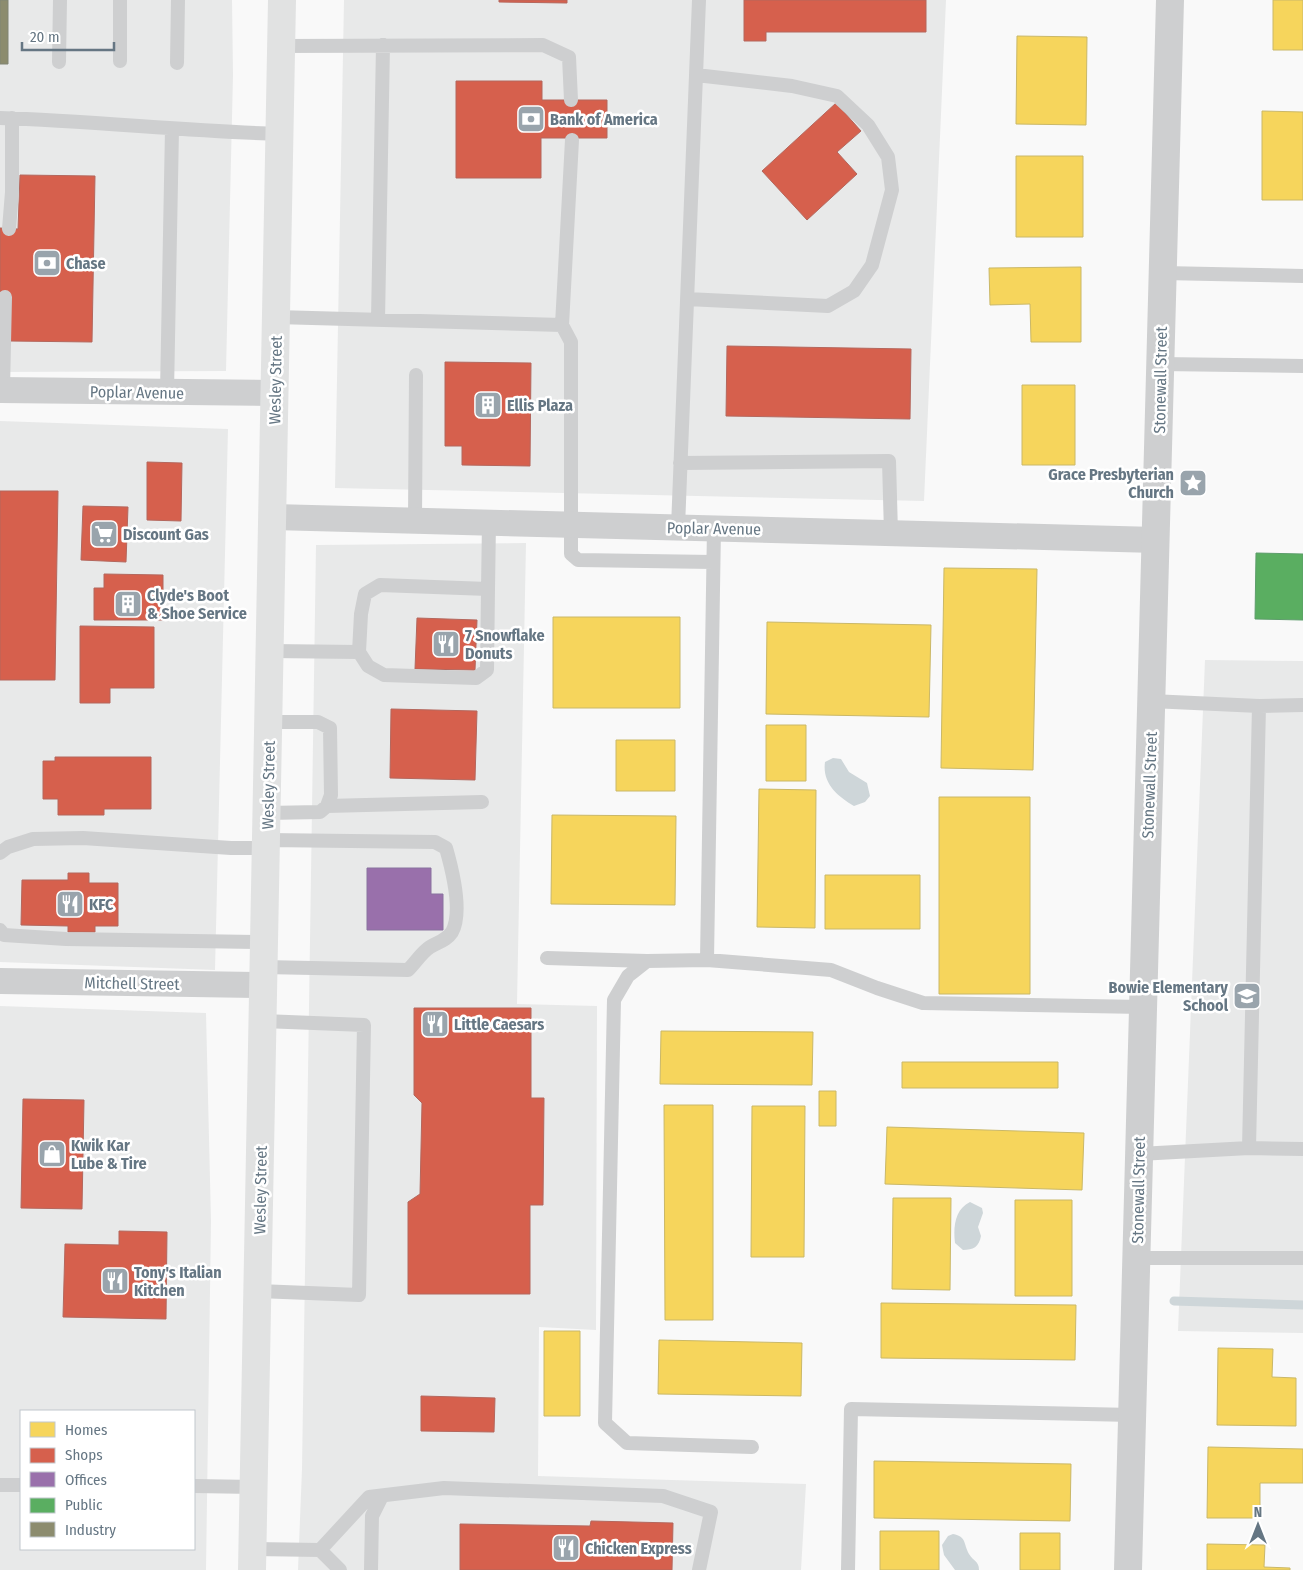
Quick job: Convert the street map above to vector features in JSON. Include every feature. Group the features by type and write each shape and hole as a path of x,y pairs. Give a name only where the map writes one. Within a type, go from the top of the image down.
{"main road":[{"name":"Wesley Street","path":"253,1559 282,0"}],"street":[{"name":"Stonewall Street","path":"1128,1570 1170,0"},
{"name":"Poplar Avenue","path":"1,390 275,393"},
{"name":"Poplar Avenue","path":"272,517 1156,540"},
{"name":"Mitchell Street","path":"0,981 264,965"}],"lane":[{"path":"59,62 60,0"},
{"path":"120,0 120,61"},
{"path":"177,63 178,0"},
{"path":"678,527 699,0"},
{"path":"281,46 543,45 569,57 571,100"},
{"path":"378,320 383,46"},
{"path":"687,299 828,306 854,291 872,266 892,190 888,157 868,125 838,96 792,86 696,75"},
{"path":"9,229 12,192 6,118 70,120 172,129 280,134"},
{"path":"167,392 172,129"},
{"path":"572,140 562,325 571,342 571,554 578,560 713,562"},
{"path":"1163,273 1303,276"},
{"path":"1,390 5,297"},
{"path":"276,317 562,325"},
{"path":"1160,364 1303,366"},
{"path":"415,520 416,375"},
{"path":"680,462 890,461 891,533"},
{"path":"488,589 380,584 365,594 361,614 359,652 368,666 384,675 476,678 487,670 489,522"},
{"path":"707,960 714,528"},
{"path":"270,651 359,652"},
{"path":"1151,701 1259,706 1303,705"},
{"path":"1250,1148 1259,706"},
{"path":"267,813 320,812 327,806 331,795 330,728 318,722 269,722"},
{"path":"327,806 482,802"},
{"path":"0,853 8,847 33,839 83,838 231,848 266,844 434,842 446,848 450,860 455,883 456,920 451,933 441,942 428,948 408,970 264,965 66,939 4,935 0,930"},
{"path":"547,958 647,961 707,960 832,970 877,988 923,1003 1142,1007"},
{"path":"647,961 628,976 614,1000 606,1423 627,1443 752,1447"},
{"path":"258,1291 359,1295 364,1025 263,1022"},
{"path":"1139,1154 1250,1148 1303,1149"},
{"path":"1136,1258 1303,1258"},
{"path":"848,1570 851,1409 1133,1415"},
{"path":"0,1485 20,1485"},
{"path":"195,1486 254,1486"},
{"path":"253,1559 320,1550 369,1497 444,1488 663,1496 711,1512 699,1570"},
{"path":"371,1570 372,1516 382,1496"},
{"path":"320,1550 340,1570"}],"shaded area":[{"path":"0,0 232,0 233,75 226,371 0,372"},
{"path":"344,0 946,0 924,501 335,488"},
{"path":"0,421 228,429 215,970 0,962"},
{"path":"526,543 517,1004 597,1006 596,1330 539,1327 538,1476 806,1484 801,1570 298,1570 302,1469 316,545"},
{"name":"Bowie Elementary School","path":"1205,660 1303,661 1303,1333 1178,1331"},
{"path":"833,758 841,759 849,772 867,783 870,796 865,802 854,806 842,798 828,783 825,762"},
{"path":"0,1006 206,1013 211,1221 206,1570 0,1570"},
{"path":"970,1202 982,1208 983,1213 978,1227 981,1236 979,1243 975,1247 963,1250 955,1243 954,1231 958,1214"},
{"path":"953,1534 963,1539 969,1554 978,1565 979,1570 955,1570 944,1555 942,1545 948,1536"}],"building: Homes":[{"path":"1273,0 1303,0 1303,50 1273,50"},
{"path":"1017,36 1087,37 1086,125 1016,124"},
{"path":"1262,111 1303,112 1303,200 1262,200"},
{"path":"1016,156 1083,156 1083,237 1016,237"},
{"path":"1081,267 1081,342 1031,342 1030,304 990,305 989,268"},
{"path":"1022,385 1075,385 1075,465 1022,465"},
{"path":"944,568 1037,569 1033,770 941,768"},
{"path":"553,617 680,617 680,708 553,708"},
{"path":"767,622 931,625 929,717 766,714"},
{"path":"766,725 806,725 806,781 766,781"},
{"path":"616,740 675,740 675,791 616,791"},
{"path":"759,789 816,790 815,928 757,927"},
{"path":"939,797 1030,797 1030,994 939,994"},
{"path":"552,815 676,816 675,905 551,904"},
{"path":"825,875 920,875 920,929 825,929"},
{"path":"661,1031 813,1032 812,1085 660,1084"},
{"path":"902,1062 1058,1062 1058,1088 902,1088"},
{"path":"819,1091 836,1091 836,1126 819,1126"},
{"path":"664,1105 713,1105 713,1320 665,1320"},
{"path":"752,1106 805,1106 804,1257 751,1257"},
{"path":"887,1127 1084,1133 1082,1190 885,1184"},
{"path":"893,1198 951,1198 950,1290 892,1289"},
{"path":"1015,1200 1072,1200 1072,1296 1015,1296"},
{"path":"881,1303 1076,1305 1075,1360 881,1358"},
{"path":"544,1331 580,1331 580,1416 544,1416"},
{"path":"659,1340 802,1343 801,1396 658,1394"},
{"path":"1218,1348 1273,1349 1272,1377 1296,1378 1296,1426 1217,1425"},
{"path":"1208,1447 1303,1449 1303,1483 1260,1483 1260,1518 1207,1518"},
{"path":"874,1461 1071,1464 1070,1521 874,1518"},
{"path":"880,1531 939,1531 939,1570 880,1570"},
{"path":"1020,1533 1060,1533 1060,1570 1020,1570"},
{"path":"1207,1544 1265,1545 1264,1567 1290,1568 1290,1570 1207,1570"}],"building: Shops":[{"path":"499,0 567,0 567,3 499,2"},
{"path":"744,0 926,0 926,32 766,32 766,41 744,41"},
{"name":"Bank of America","path":"456,81 542,81 542,100 607,100 607,138 541,138 541,178 456,178"},
{"path":"836,103 861,131 837,152 857,174 807,220 762,171"},
{"name":"Chase","path":"20,175 95,176 92,342 10,341 0,297 0,228 18,229"},
{"path":"727,346 911,349 910,419 726,416"},
{"name":"Ellis Plaza","path":"445,362 531,363 530,466 462,465 462,446 445,446"},
{"path":"147,462 182,463 181,521 147,520"},
{"path":"0,491 58,491 55,680 0,680"},
{"name":"Discount Gas","path":"83,506 128,507 126,562 81,560"},
{"name":"Clyde's Boot & Shoe Service","path":"104,574 163,575 163,620 94,620 94,588 104,588"},
{"name":"7 Snowflake Donuts","path":"417,618 477,620 475,670 415,669"},
{"path":"80,626 154,627 154,688 110,688 110,703 80,703"},
{"path":"391,709 477,711 475,780 390,778"},
{"path":"55,757 151,757 151,809 104,809 104,815 58,815 58,799 43,799 43,761 55,761"},
{"name":"KFC","path":"68,873 89,873 89,883 118,883 118,926 95,926 95,932 68,932 68,926 21,925 22,880 68,880"},
{"path":"414,1008 531,1008 531,1098 544,1098 543,1205 530,1205 530,1294 408,1294 408,1202 420,1194 422,1103 414,1095"},
{"name":"Kwik Kar Lube & Tire","path":"23,1099 84,1100 82,1209 21,1208"},
{"name":"Tony's Italian Kitchen","path":"119,1231 167,1232 166,1319 63,1317 65,1244 119,1245"},
{"path":"421,1396 495,1398 494,1432 421,1431"},
{"name":"Chicken Express","path":"591,1521 673,1523 672,1570 460,1570 460,1524 590,1526"}],"building: Offices":[{"path":"367,868 431,868 431,894 443,894 443,930 367,930"}],"building: Public":[{"path":"1256,553 1303,554 1303,620 1255,619"}],"building: Industry":[{"path":"0,0 8,0 8,64 0,64"}],"waterway":[{"path":"1174,1301 1303,1305"}],"place":[{"name":"Bank of America","path":"531,119"},
{"name":"Chase","path":"47,263"},
{"name":"Ellis Plaza","path":"488,405"},
{"name":"Grace Presbyterian Church","path":"1193,483"},
{"name":"Discount Gas","path":"104,534"},
{"name":"Clyde's Boot & Shoe Service","path":"128,604"},
{"name":"7 Snowflake Donuts","path":"446,644"},
{"name":"KFC","path":"70,904"},
{"name":"Bowie Elementary School","path":"1247,996"},
{"name":"Little Caesars","path":"435,1024"},
{"name":"Kwik Kar Lube & Tire","path":"52,1154"},
{"name":"Tony's Italian Kitchen","path":"115,1281"},
{"name":"Chicken Express","path":"566,1548"}]}
